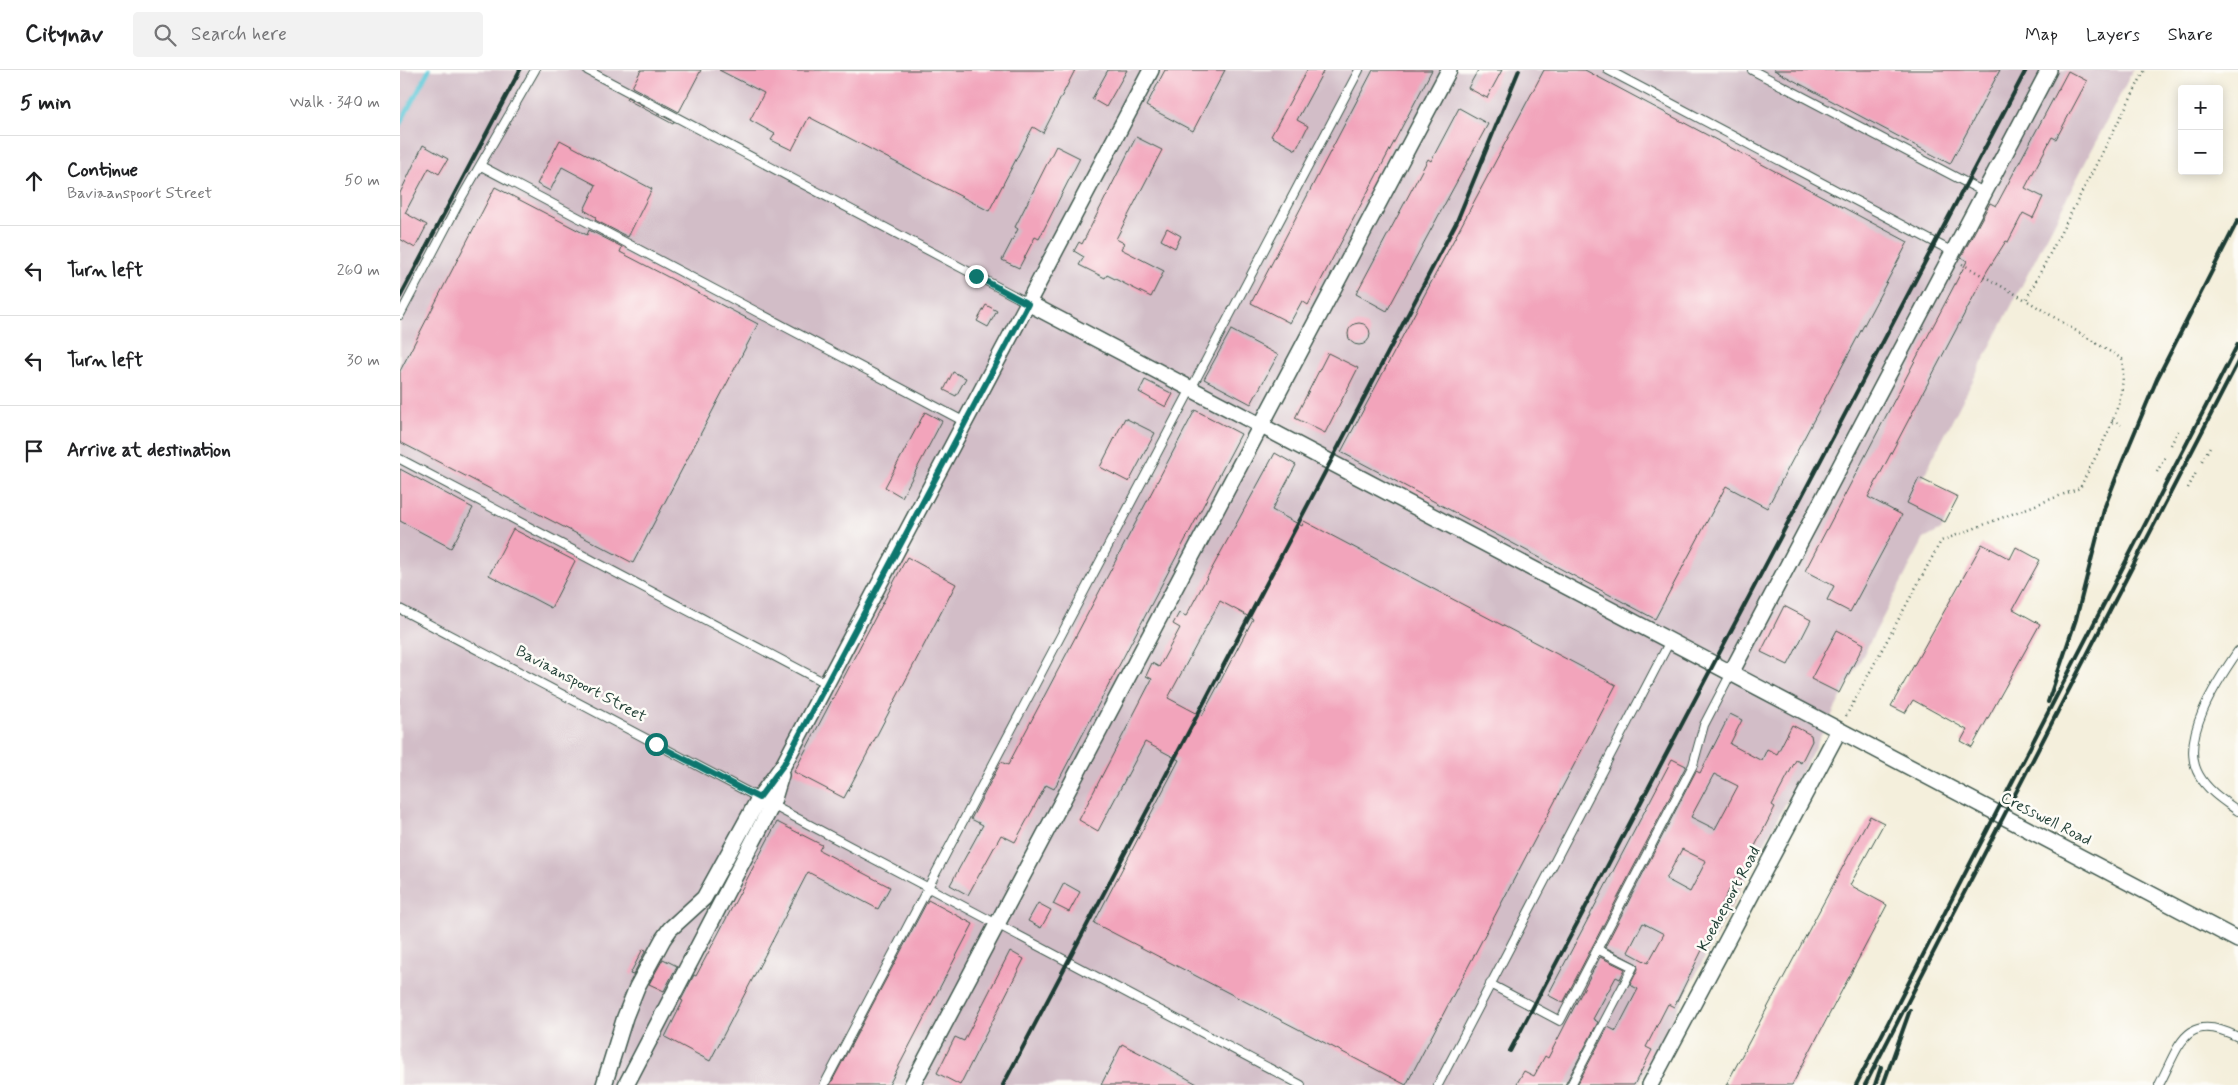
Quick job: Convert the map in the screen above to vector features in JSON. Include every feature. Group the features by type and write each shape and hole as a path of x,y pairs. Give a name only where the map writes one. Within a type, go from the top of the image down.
{"street":[{"path":"626,1085 784,764 1151,70"},
{"path":"912,1085 1449,70"},
{"path":"1731,673 2049,70"},
{"name":"Cresswell Road","path":"1028,304 2238,940"},
{"name":"Koedoepoort Road","path":"1650,1085 1838,730"},
{"path":"604,1085 628,1008 663,939 704,898 765,802"}],"lane":[{"path":"400,315 463,195 535,70"},
{"path":"587,70 1028,304"},
{"path":"824,1085 1359,70"},
{"path":"1608,70 1951,255"},
{"path":"1752,70 1984,192"},
{"path":"481,166 965,422"},
{"path":"400,459 827,684"},
{"name":"Baviaanspoort Street","path":"400,609 1301,1085"},
{"path":"1438,1085 1670,641"},
{"path":"2238,651 2222,674 2201,714 2192,751 2198,774 2212,792 2238,811"},
{"path":"1490,984 1560,1021 1693,765 1704,725 1731,673"},
{"path":"1571,1085 1633,967 1597,949"},
{"path":"2160,1085 2179,1047 2187,1035 2194,1029 2200,1026 2214,1027 2238,1037"}],"path":[{"path":"2026,300 2145,70"},
{"path":"1838,730 1941,541 2080,488 2118,409 2122,381 2122,359 1951,255"},
{"path":"2112,420 2121,425"},
{"path":"2171,445 2179,429"},
{"path":"2202,461 2211,445"},
{"path":"2157,472 2166,455"},
{"path":"2188,488 2197,471"}],"shaded area":[{"path":"400,70 2133,70 1922,479 1958,497 1941,530 1924,539 1638,1085 400,1085"}],"building":[{"path":"641,70 701,70 679,112 632,87"},
{"path":"719,70 1075,70 1043,133 1033,127 989,211 809,117 792,150 771,140 775,134 750,120 764,93"},
{"path":"1108,70 1127,70 1106,107 1092,99"},
{"path":"1165,70 1225,70 1193,131 1146,106"},
{"path":"1307,70 1324,70 1297,120 1308,126 1296,150 1271,136"},
{"path":"1373,70 1432,70 1308,305 1302,301 1290,323 1251,303"},
{"path":"1478,70 1502,70 1487,98 1468,88"},
{"path":"1544,70 1585,70 1908,242 1767,508 1726,486 1655,619 1341,452"},
{"path":"1774,70 2000,70 1950,164"},
{"path":"2068,71 2087,81 2056,139 2052,137 2025,188 2043,197 2033,218 2023,213 2008,242 2006,241 1987,271 1868,497 1902,515 1850,612 1827,600 1834,586 1805,571 1967,261 1961,257 1990,203 1996,206"},
{"path":"627,97 674,122 673,124 626,99"},
{"path":"1459,108 1488,124 1387,311 1356,294 1428,159 1431,161"},
{"path":"1136,137 1162,150 1116,239 1124,243 1121,249 1164,271 1151,297 1107,275 1105,278 1079,265 1084,257 1074,251 1079,242 1082,244"},
{"path":"560,140 652,189 628,237 595,220 596,217 584,210 596,185 562,167 550,191 537,184"},
{"path":"423,145 448,159 439,174 429,168 405,213 427,225 415,248 400,239 400,193"},
{"path":"1056,146 1080,158 1039,239 1035,237 1019,268 1002,260 1018,229 1015,227"},
{"path":"495,187 587,235 589,230 622,247 620,252 758,324 633,563 400,442 400,371"},
{"path":"1167,228 1181,236 1175,248 1161,240"},
{"path":"986,305 997,311 988,327 977,321"},
{"path":"1359,323 1369,330 1370,334 1363,344 1359,345 1349,338 1348,334 1355,324"},
{"path":"1231,330 1278,355 1251,404 1204,379"},
{"path":"1328,353 1358,368 1325,433 1295,418"},
{"path":"953,372 966,378 956,396 944,390"},
{"path":"1145,380 1173,394 1166,407 1139,392"},
{"path":"1195,410 1241,434 1054,789 1046,785 1015,842 1001,835 968,895 950,885 983,825 971,819 1001,762 1008,765"},
{"path":"925,412 942,421 902,497 885,487"},
{"path":"1125,418 1155,433 1129,482 1100,467"},
{"path":"1275,453 1296,465 1272,510 1302,526 1304,521 1616,685 1406,1085 1094,923 1179,760 1145,742 1098,831 1079,820 1152,679 1146,676 1152,663 1159,667 1180,628 1173,624 1179,613 1186,616","holes":["1220,601 1253,619 1202,716 1168,698"]},
{"path":"400,469 473,508 451,548 400,521"},
{"path":"1919,478 1958,497 1945,522 1907,503"},
{"path":"513,529 575,561 551,608 489,575"},
{"path":"1982,544 2010,559 2016,547 2040,560 2013,609 2040,624 1972,747 1961,741 1967,730 1913,700 1905,713 1891,706"},
{"path":"907,557 956,584 844,798 794,772"},
{"path":"1784,606 1811,620 1788,665 1761,652"},
{"path":"1837,630 1864,644 1839,693 1811,679"},
{"path":"1730,714 1742,720 1730,744 1760,760 1762,760 1767,749 1777,754 1792,725 1811,735 1812,741 1801,763 1796,760 1772,805 1775,807 1754,848 1757,850 1742,880 1736,877 1720,908 1725,910 1710,940 1708,938 1674,1007 1668,1004 1646,1047 1652,1050 1634,1085 1577,1085 1608,1027 1616,1031 1638,989 1630,985 1638,969 1637,964 1605,947 1696,771 1700,773","holes":["1714,774 1738,786 1715,829 1691,817","1682,849 1706,861 1690,892 1666,879","1643,923 1664,934 1648,963 1628,952"]},
{"path":"1672,759 1686,766 1563,1003 1548,995"},
{"path":"1870,816 1884,823 1850,885 1887,905 1792,1085 1726,1085"},
{"path":"777,822 822,845 819,850 890,887 878,909 808,872 710,1061 665,1037 694,975 696,976"},
{"path":"1064,883 1080,892 1069,912 1053,904"},
{"path":"928,900 973,924 889,1085 830,1085"},
{"path":"1038,903 1051,910 1041,928 1028,921"},
{"path":"643,949 646,950 633,975 630,974"},
{"path":"1010,951 1024,959 960,1085 937,1073 955,1037 964,1041"},
{"path":"1600,957 1625,969 1620,979 1616,977 1593,1019 1598,1022 1565,1085 1516,1085 1524,1071 1534,1076 1545,1056 1548,1058"},
{"path":"663,959 677,966 664,991 649,984"},
{"path":"1122,1044 1161,1064 1199,1085 1101,1085"}],"waterway":[{"path":"400,124 429,70"}],"railway":[{"path":"400,297 520,70"},
{"path":"1003,1085 1457,221 1519,70"},
{"path":"1510,1051 2026,70"},
{"path":"2048,702 2076,619 2105,506 2121,465 2157,379 2238,220"},
{"path":"1856,1085 2238,344"},
{"path":"1865,1085 2238,362"},
{"path":"1883,1085 1910,1010"},
{"path":"1875,1085 1881,1067"}],"route":[{"path":"656,744 759,798 784,764 1028,304 976,276"}]}
